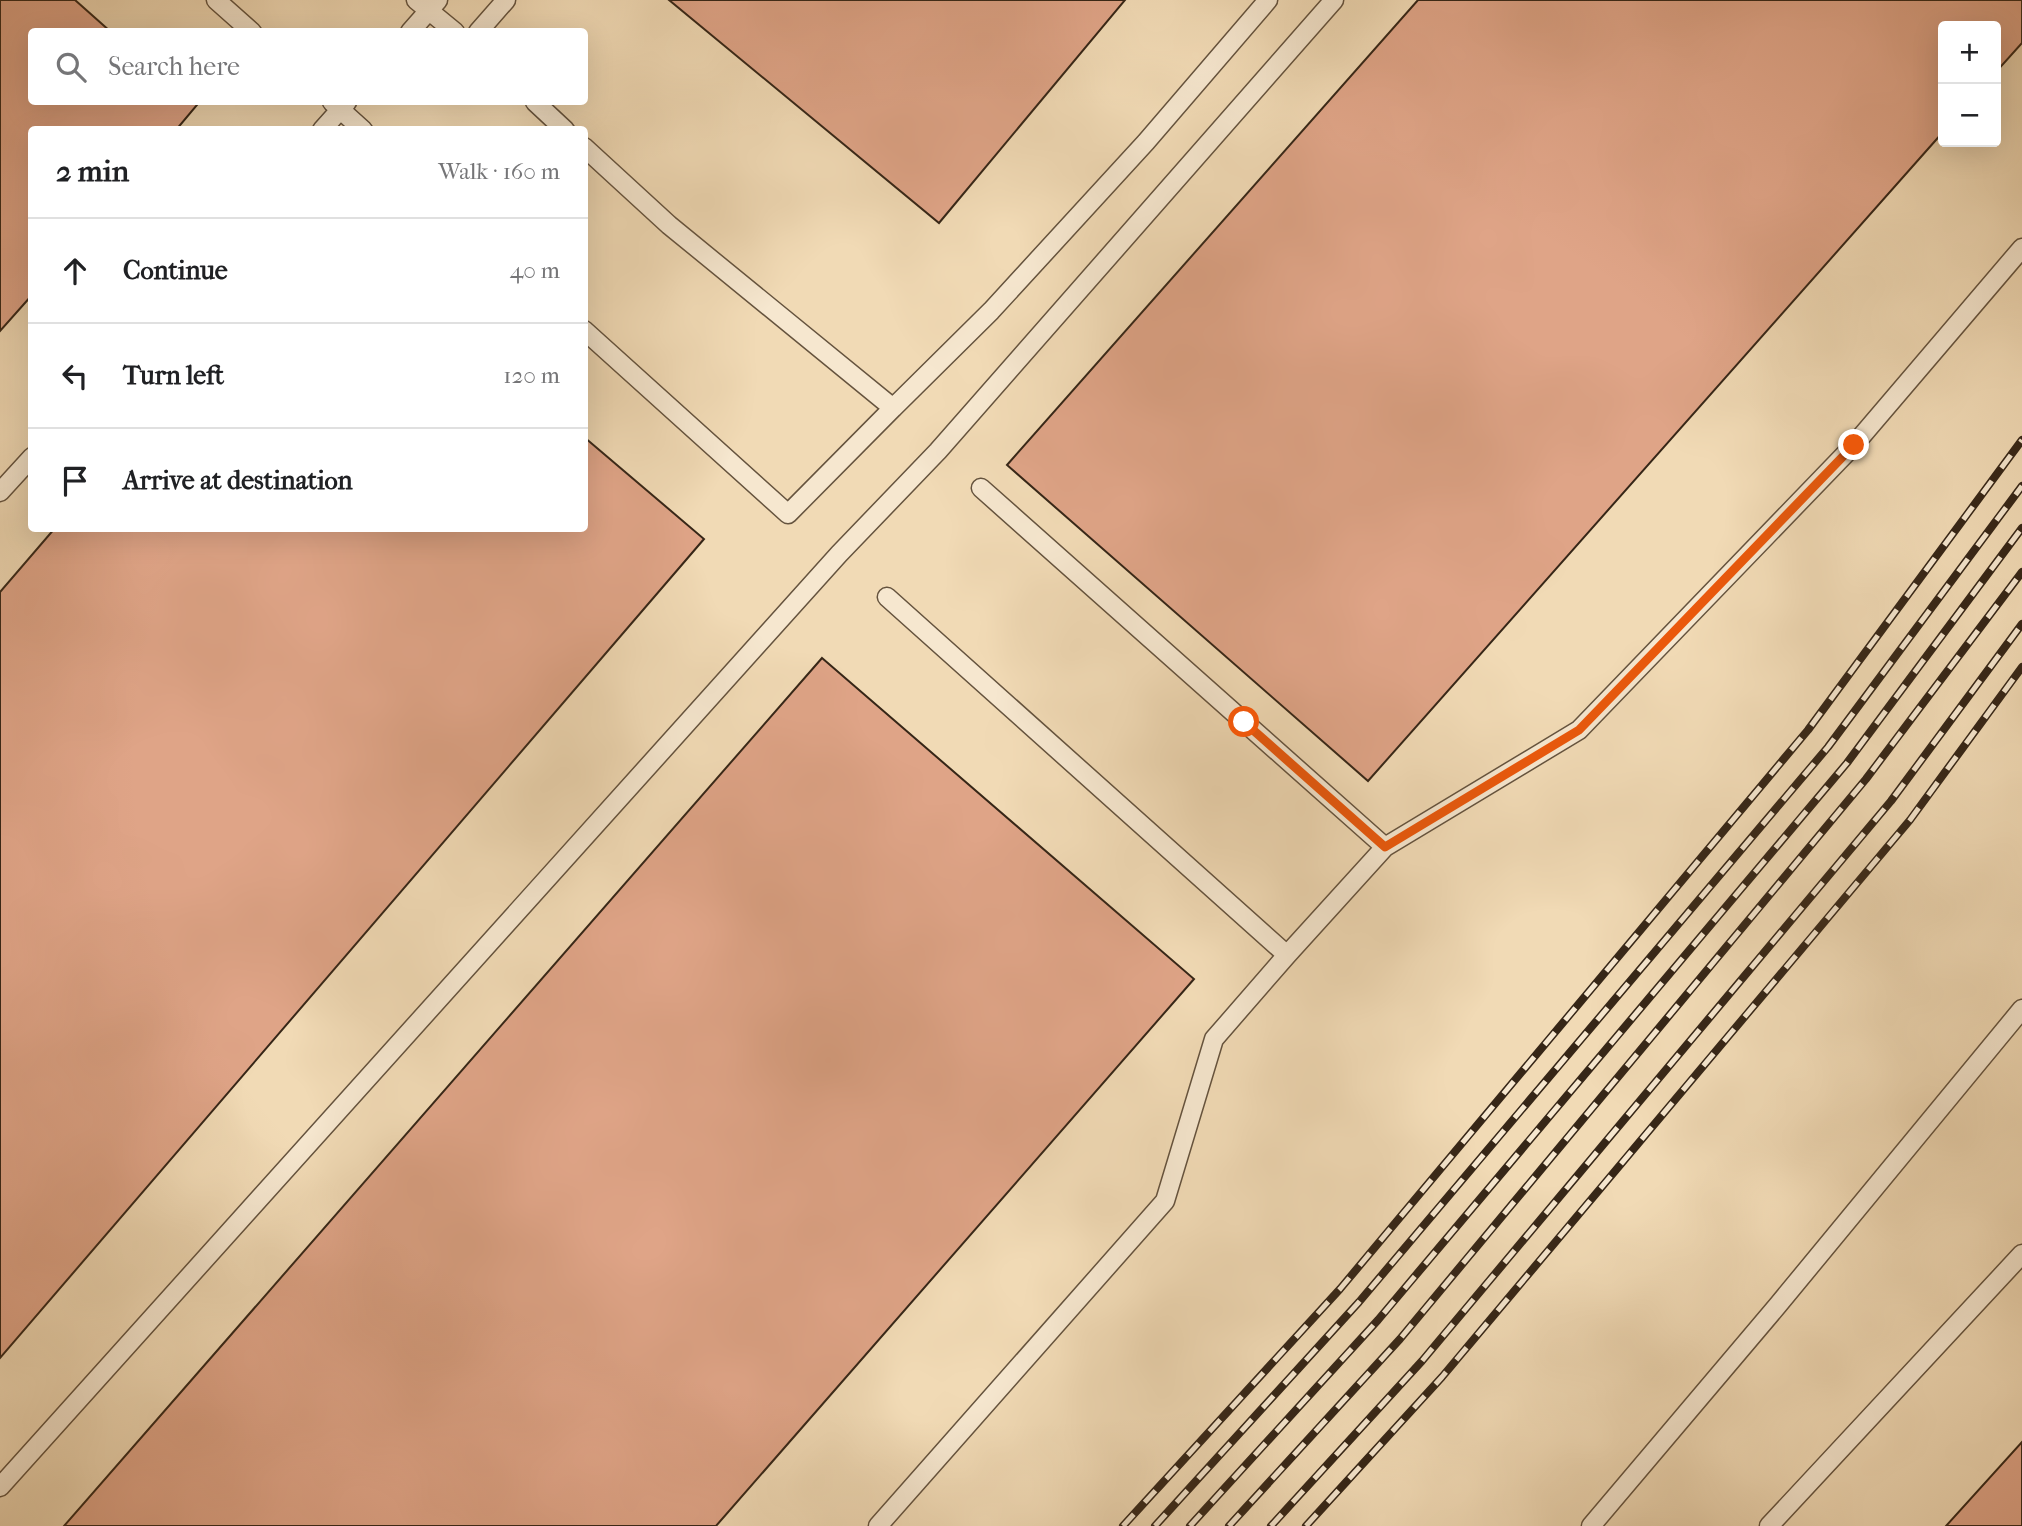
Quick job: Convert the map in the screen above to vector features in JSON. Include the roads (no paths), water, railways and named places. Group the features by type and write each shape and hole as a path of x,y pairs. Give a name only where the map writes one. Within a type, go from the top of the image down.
{"lane":[{"path":"216,0 248,28"},
{"path":"482,28 506,0"},
{"path":"588,334 788,514 991,311 1137,152 1268,0"},
{"path":"0,1487 839,554 938,451 1334,0"},
{"path":"412,28 427,4 451,28"},
{"path":"325,126 339,105"},
{"path":"341,105 359,126"},
{"path":"538,105 561,126"},
{"path":"588,151 670,225 893,408"},
{"path":"878,1526 1165,1201 1214,1039 1287,955 1385,847 1579,730 1854,445 2022,248"},
{"path":"0,492 28,461"},
{"path":"981,488 1385,847"},
{"path":"887,597 1287,955"},
{"path":"1595,1525 2022,1009"},
{"path":"1769,1526 2022,1254"}],"railway":[{"path":"1123,1526 1340,1289 1808,730 2022,440"},
{"path":"1155,1526 1359,1302 1828,747 2022,486"},
{"path":"1190,1526 1378,1320 1847,763 2022,528"},
{"path":"1229,1526 1400,1339 1866,779 2022,572"},
{"path":"1271,1526 1422,1361 1891,801 2022,624"},
{"path":"1306,1526 1442,1377 1910,820 2022,667"}]}
